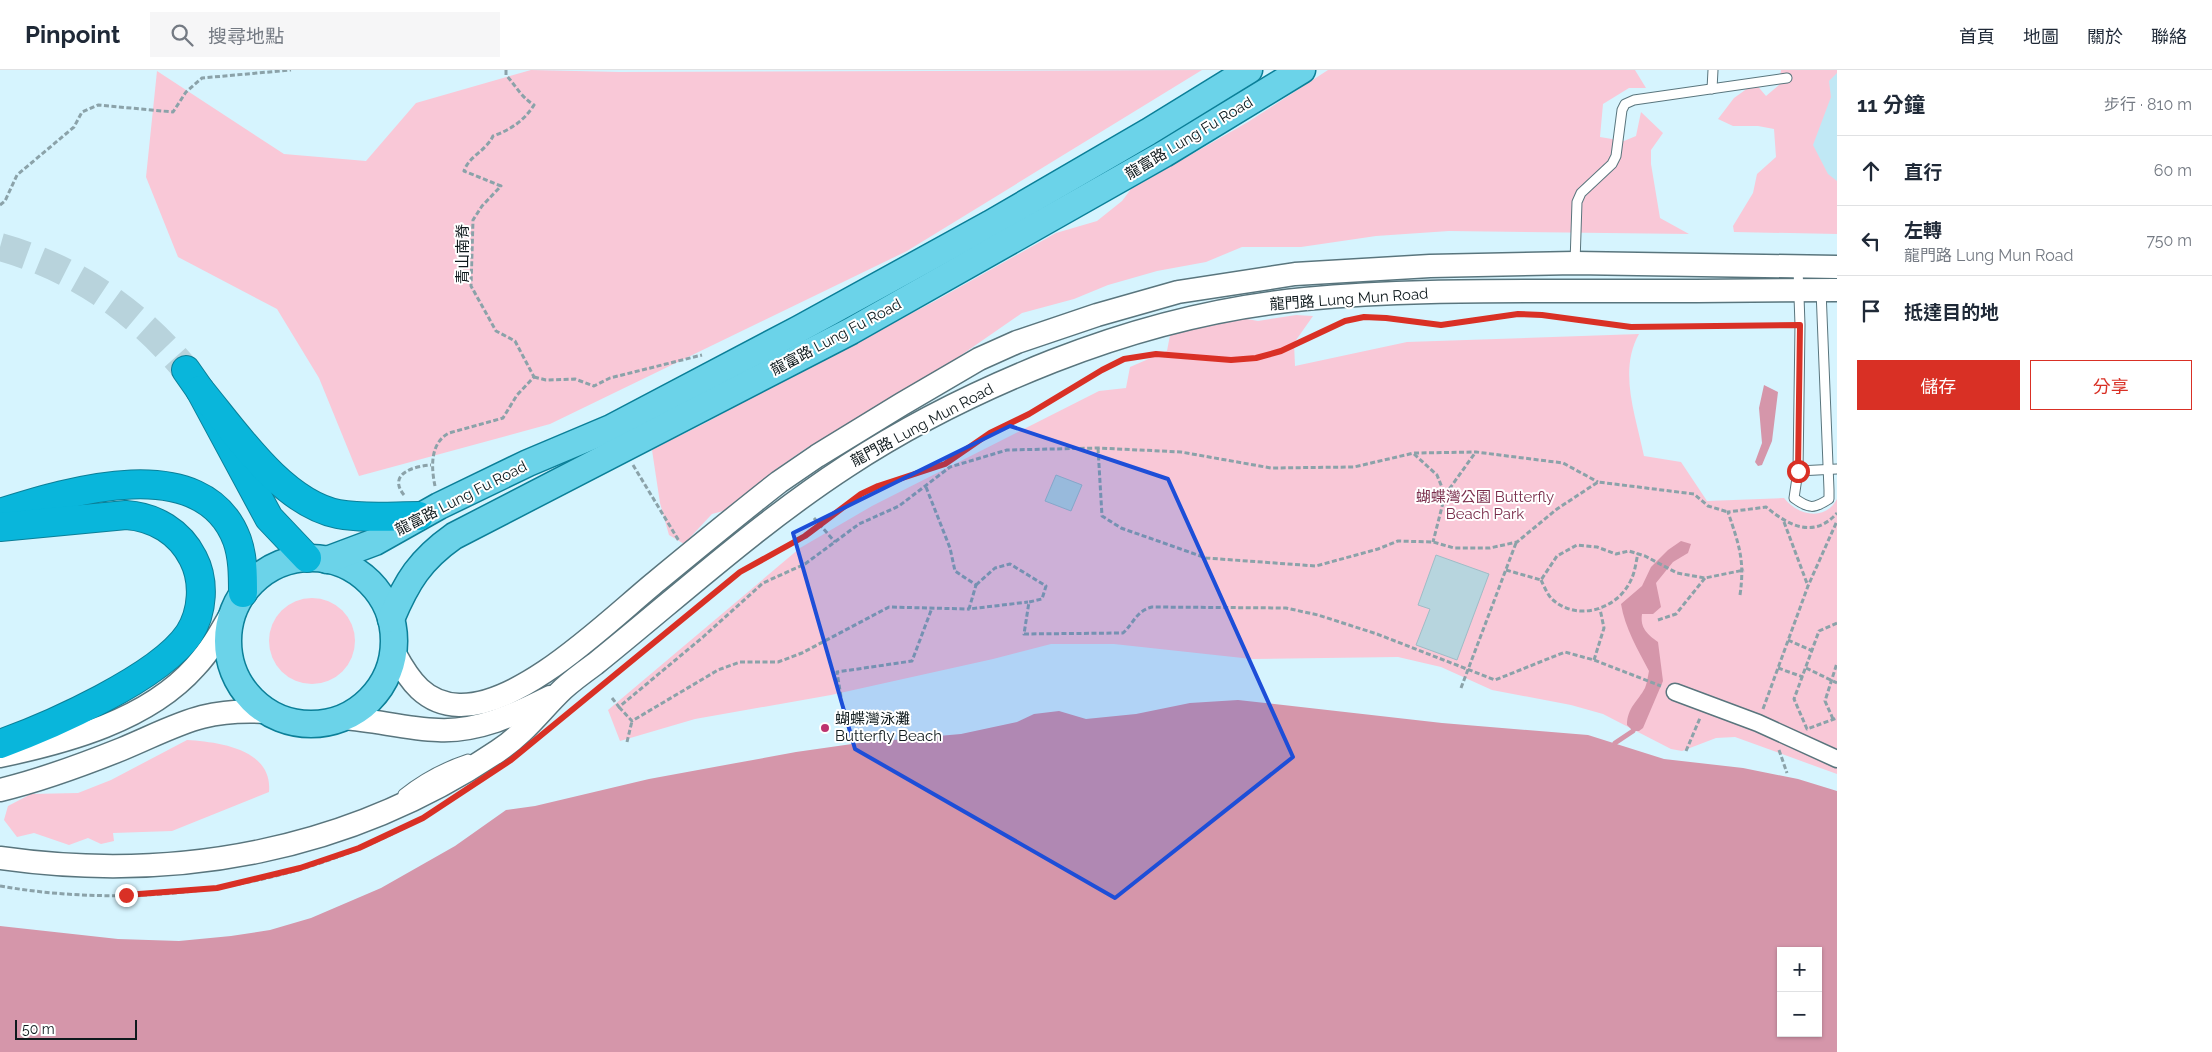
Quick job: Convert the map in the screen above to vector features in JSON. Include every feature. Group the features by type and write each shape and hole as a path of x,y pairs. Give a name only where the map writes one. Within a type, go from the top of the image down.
{"highway":[{"path":"317,559 269,518 193,380 271,472 306,501 326,510 348,516 412,507"},
{"path":"0,513 43,501 114,486 147,483 173,486 208,503 228,522 241,553 239,600"},
{"path":"0,527 126,515 144,517 170,530 184,544 194,560 201,587 199,610 194,626 173,652 124,685 80,709 0,744"}],"main road":[{"name":"龍富路 Lung Fu Road","path":"0,756 89,731 148,705 168,692 195,667 215,642 239,600 266,571 280,564 317,559 375,542 412,507 528,463 611,428 799,329 998,219 1148,132 1249,70"},
{"name":"龍富路 Lung Fu Road","path":"391,619 400,596 418,567 454,536 851,331 1164,154 1302,70"},
{"name":"龍門路 Lung Mun Road","path":"546,671 728,522 817,456 902,404 980,360 1017,342 1097,315 1178,292 1295,274 1430,266 1576,263 1822,277"},
{"name":"龍門路 Lung Mun Road","path":"0,858 92,866 129,867 202,862 276,848 373,818 440,786 502,749 519,736 563,690 772,520 844,467 881,444 997,385 1055,360 1098,345 1220,313 1303,299 1386,293 1799,290 1822,277"},
{"name":"龍富路 Lung Fu Road","path":"239,600 227,628 227,647 232,668 248,696 267,712 288,722 304,725 319,725 356,713 375,696 384,684 394,654 395,638 391,619 384,600 370,581 357,571 317,559"},
{"name":"龍富路 Lung Fu Road","path":"394,654 410,681 417,688 435,700 457,705 475,704 500,696 546,671"},
{"path":"343,718 426,729 465,729 509,716 563,690"},
{"path":"0,790 71,769 171,726 200,716 237,710 267,712"}],"street":[{"path":"1675,692 1758,723 1837,759"}],"lane":[{"path":"1712,89 1713,70"},
{"path":"1576,263 1577,202 1581,193 1612,164 1616,156 1622,110 1625,104 1634,100 1787,78"},
{"path":"1799,290 1798,471 1794,498 1805,506 1818,507 1829,499 1833,470 1822,277"},
{"path":"1798,471 1833,470"}],"path":[{"path":"0,205 5,201 17,175 74,127 82,112 98,105 173,112 186,92 202,78 291,70"},
{"name":"青山南脊","path":"506,70 506,75 518,87 521,97 534,105 527,116 505,132 493,136 488,146 467,162 464,171 501,186 482,206 473,220 471,286 496,330 515,341 534,377"},
{"name":"龍門路 Lung Mun Road","path":"558,722 740,572 820,525 861,494 878,486 945,464 981,438 1029,414 1102,370 1140,355 1165,354 1231,360 1256,358 1281,351 1345,321 1364,317 1441,325 1505,315 1530,314 1631,327 1800,325"},
{"path":"434,481 431,466 441,437 503,418 517,395 534,377 546,380 575,380 594,386 610,378 708,354"},
{"path":"1098,448 1102,516 1121,528 1206,558 1316,566 1378,549 1398,541 1432,542 1454,548 1490,548 1516,542 1557,510 1598,482"},
{"path":"619,706 703,638 763,583 805,564 859,524 899,506 926,488 950,467 1007,450 1098,448 1181,452 1272,468 1354,467 1414,453 1476,452 1562,463 1598,482 1694,494 1708,506 1728,512 1766,507 1783,522 1808,586"},
{"path":"1432,542 1445,495 1476,452"},
{"path":"1414,453 1437,475 1445,495"},
{"path":"630,461 681,544"},
{"path":"412,507 400,491 401,476 406,470 420,466 431,466"},
{"path":"926,488 950,548 955,571 976,585"},
{"path":"1728,512 1738,542 1744,570 1740,595"},
{"path":"1783,522 1804,527 1819,527 1837,513"},
{"path":"814,518 835,542"},
{"path":"1758,723 1808,586 1837,521"},
{"path":"1461,688 1516,542"},
{"path":"1541,580 1556,556 1577,545 1597,547 1616,554 1630,551 1638,553 1677,573 1705,578 1744,570"},
{"path":"1506,570 1541,580 1553,600 1578,612 1600,610 1621,595 1632,580 1638,553"},
{"path":"627,742 632,721 718,670 740,662 778,662 802,653 889,607 969,609 1028,602 1042,599 1046,586 1010,564 995,568 976,585 969,609"},
{"path":"1658,620 1676,614 1705,578"},
{"path":"1028,602 1024,634 1123,633 1144,609 1152,608 1286,608 1318,615 1377,634 1495,680 1566,652 1594,660 1675,692"},
{"path":"842,697 837,672 912,660 932,608"},
{"path":"1594,660 1604,628 1600,610"},
{"path":"1837,623 1820,631 1794,699 1807,730 1835,719 1825,701 1837,663"},
{"path":"1788,640 1812,651"},
{"path":"1778,668 1803,677"},
{"path":"1806,668 1837,683"},
{"path":"612,698 632,721"},
{"path":"1686,751 1706,703"},
{"path":"0,886 51,893 100,896 155,894 217,888 327,860 392,834 437,810"}],"highlighted area":[{"path":"1010,426 1168,479 1293,757 1115,898 855,749 793,533"}],"shaded area":[{"path":"1837,70 1837,225 1805,137 1816,81"},
{"path":"1764,385 1778,392 1772,441 1762,465 1758,466 1755,462 1762,443 1759,408"},
{"path":"1681,541 1691,544 1688,553 1673,562 1656,583 1661,607 1653,614 1642,614 1643,627 1658,642 1663,681 1643,728 1639,731 1633,731 1627,725 1627,719 1633,705 1645,688 1649,671 1636,647 1621,604 1642,586 1651,567 1668,550"},
{"path":"1238,700 1442,723 1588,735 1664,759 1743,768 1798,779 1837,791 1837,1052 0,1052 0,926 118,939 179,941 270,930 311,918 381,888 455,846 506,810 535,806 649,779 796,752 859,743 961,734 1017,722 1034,714 1059,711 1086,719 1136,714 1190,703"}],"green space":[{"path":"531,70 619,72 1202,70 907,251 550,424 359,476 319,378 277,309 178,257 146,177 157,71 284,154 366,161 416,103"},
{"path":"1328,70 1635,70 1646,88 1629,88 1603,104 1600,137 1624,141 1636,136 1641,112 1663,133 1651,150 1651,164 1660,218 1689,234 1449,231 1376,236 1301,247 1242,247 1206,262 1157,271 1108,285 1074,299 1022,313 944,367 805,449 771,473 734,508 712,514 684,544 669,535 660,503 652,450 935,301 1056,233 1097,221 1122,201 1131,189 1248,122"},
{"path":"1781,70 1837,70 1837,73 1829,81 1831,97 1813,145 1828,174 1837,181 1837,234 1734,232 1733,226 1753,193 1757,174 1776,157 1774,129 1758,126 1733,126 1718,119 1734,98 1755,83 1766,96 1779,85"},
{"name":"蝴蝶灣公園 Butterfly Beach Park","path":"1197,310 1258,321 1296,315 1313,316 1294,343 1295,366 1407,342 1639,334 1633,348 1629,378 1633,410 1644,456 1681,462 1707,501 1784,498 1796,509 1811,514 1825,511 1837,499 1837,774 1735,737 1716,738 1682,751 1671,749 1603,714 1571,705 1492,690 1441,667 1398,657 1252,659 1114,644 1051,644 993,659 831,695 695,719 620,741 608,710 800,548 872,506 1099,391 1126,388 1130,367 1167,351 1171,330"},
{"path":"312,598 328,601 336,605 348,617 352,625 355,641 352,657 348,665 336,677 328,681 312,684 296,681 288,677 276,665 272,657 269,641 272,625 276,617 288,605 296,601"},
{"path":"187,740 228,746 253,757 262,766 268,778 269,792 172,831 113,833 114,841 101,844 88,838 69,845 34,833 17,837 4,820 8,806 31,794 78,793 111,780"}],"building":[{"path":"1056,475 1082,485 1071,511 1045,501"},
{"path":"1436,555 1489,574 1457,660 1416,645 1430,609 1418,605"}],"waterway":[{"path":"1615,743 1633,731 1635,725"}],"tunnel":[{"path":"0,247 54,267 79,279 102,294 146,328 186,370"}],"place":[{"name":"蝴蝶灣泳灘 Butterfly Beach","path":"825,728"}],"route":[{"path":"126,895 185,892 217,888 300,868 359,848 423,818 511,760 740,572 805,536 861,494 878,486 926,472 945,464 990,433 1029,414 1108,366 1124,359 1156,354 1231,360 1256,358 1281,351 1345,321 1364,317 1378,317 1431,325 1457,324 1505,315 1530,314 1631,327 1800,325 1798,471"}]}
